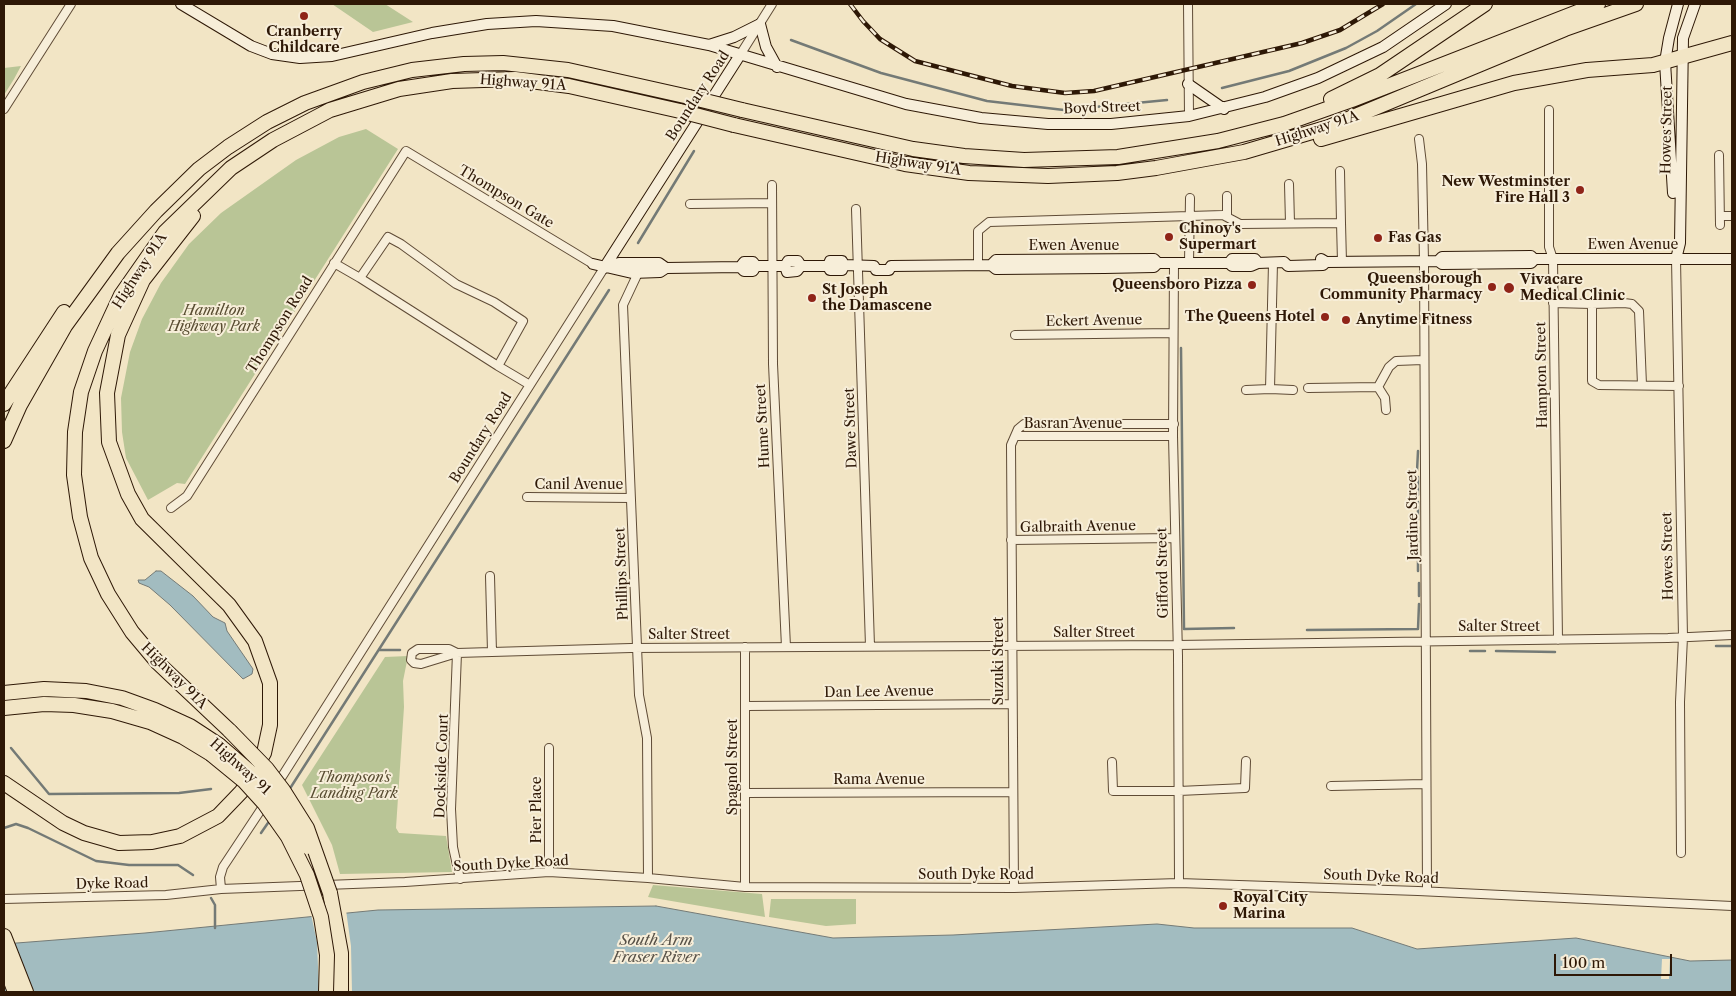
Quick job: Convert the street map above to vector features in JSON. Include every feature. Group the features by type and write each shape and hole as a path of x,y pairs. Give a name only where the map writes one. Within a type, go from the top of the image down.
{"highway":[{"path":"1284,124 1380,75 1485,4"},
{"name":"Highway 91A","path":"4,441 20,405 65,326 118,253 178,189 228,147 267,122 305,103 363,82 412,70 464,64 503,63 568,70 913,149 964,156 1024,160 1085,159 1162,151 1218,141 1284,124 1352,100 1598,4"},
{"name":"Highway 91A","path":"324,876 307,828 284,790 230,731 158,663 132,632 108,594 91,558 80,517 74,475 75,432 82,392 95,351 121,295 165,232 231,168 273,140 330,110 399,89 487,78 515,79 569,86 905,164 969,173 1014,175 1117,172 1200,161 1244,152 1329,128 1565,29 1636,4"},
{"path":"1244,152 1294,146 1530,79 1587,70 1665,62 1732,43"},
{"path":"4,783 63,822 84,833 119,843 152,842 180,836 218,816 242,791 259,765 267,740 271,708 270,683 265,664 255,641 229,605 142,519 128,494 109,442 107,393 111,364 118,335 143,280 176,235 201,207 240,172 280,146 361,99"},
{"path":"4,404 43,341 68,307 97,269 118,253"},
{"name":"Highway 91","path":"4,693 44,689 86,691 122,698 173,718 256,777 275,798 324,876"},
{"name":"Highway 91","path":"4,708 44,704 74,705 112,711 150,722 215,749 264,803 288,837 306,875 321,917 327,955 326,992"},
{"path":"324,876 330,893 341,953 341,992"},
{"path":"4,936 26,992"},
{"path":"4,963 15,992"}],"street":[{"path":"4,109 71,4"},
{"name":"Boyd Street","path":"181,4 251,46 272,54 300,58 332,56 449,30 536,21 614,26 709,45 777,67 906,104 943,112 1015,122 1111,124 1189,116 1266,98 1345,67 1405,34 1446,4"},
{"name":"Boundary Road","path":"221,889 220,877 223,867 772,4"},
{"path":"1188,4 1189,116"},
{"name":"Howes Street","path":"1678,4 1668,38 1665,62 1673,165 1679,386 1683,637 1680,702 1681,853"},
{"name":"Howes Street","path":"1676,259 1680,243 1682,58 1684,38 1695,4"},
{"path":"709,45 734,37 760,24 766,48 777,67"},
{"path":"1188,84 1224,109"},
{"name":"Hampton Street","path":"1550,110 1549,246 1553,259 1558,640"},
{"name":"Jardine Street","path":"1419,139 1422,164 1424,261 1422,360 1427,891"},
{"name":"Thompson Road","path":"171,508 187,496 406,150"},
{"name":"Thompson Gate","path":"406,150 593,264"},
{"path":"1719,155 1720,225"},
{"path":"1340,171 1342,262"},
{"path":"1289,184 1290,224"},
{"name":"Hume Street","path":"772,185 773,364 786,647"},
{"path":"1227,196 1227,217"},
{"path":"1189,263 1190,198"},
{"path":"690,204 772,203"},
{"name":"Dawe Street","path":"856,209 870,646"},
{"path":"1720,216 1732,216"},
{"path":"978,265 978,231 989,222 1227,217 1240,224 1341,223"},
{"path":"360,278 388,238 423,258 456,284 494,302 524,321 498,366"},
{"path":"623,239 622,254 629,263"},
{"name":"Ewen Avenue","path":"593,264 604,268 638,273 660,272 666,268 740,266 744,271 753,271 756,266 784,266 787,272 797,271 801,266 828,266 830,270 842,270 844,265 874,266 876,270 889,270 891,266 991,265 996,260 1154,259 1158,263 1229,263 1232,266 1255,266 1258,263 1284,262 1288,266 1297,266 1323,265 1326,262 1438,261 1442,264 1532,263 1534,259 1732,259"},
{"path":"1270,389 1273,262"},
{"path":"334,263 530,385"},
{"name":"Ewen Avenue","path":"604,268 629,263 659,263 666,268"},
{"name":"Gifford Street","path":"1174,263 1173,436 1179,883"},
{"name":"Phillips Street","path":"638,273 623,305 639,695 647,738 648,878"},
{"path":"1553,303 1592,304 1624,302 1632,304 1640,311 1642,385"},
{"path":"1592,304 1592,381 1599,385 1679,386"},
{"name":"Eckert Avenue","path":"1015,335 1174,333"},
{"path":"1378,387 1390,367 1396,361 1422,360"},
{"path":"1308,388 1378,387"},
{"path":"1378,387 1385,398 1386,410"},
{"path":"1246,390 1293,390"},
{"name":"Basran Avenue","path":"1173,436 1016,436 1018,429 1024,424 1174,424"},
{"name":"Suzuki Street","path":"1014,888 1011,445 1016,436"},
{"name":"Canil Avenue","path":"527,497 632,498"},
{"name":"Galbraith Avenue","path":"1011,540 1174,538"},
{"path":"490,576 492,652"},
{"name":"Salter Street","path":"457,653 449,649 418,649 412,653 411,660 414,663 421,664 457,653 637,648 1177,645 1426,640 1558,640 1732,635"},
{"name":"Spagnol Street","path":"745,647 745,887"},
{"name":"Dockside Court","path":"457,653 451,809 453,847 460,879"},
{"name":"Dan Lee Avenue","path":"746,706 1012,704"},
{"name":"Pier Place","path":"549,748 549,872"},
{"path":"1112,762 1113,790 1179,791 1245,788 1246,761"},
{"path":"1331,786 1425,784"},
{"name":"Rama Avenue","path":"745,793 1013,792"},
{"name":"South Dyke Road","path":"221,889 460,879 549,872 648,878 745,887 1014,888 1179,883 1427,891 1732,906"},
{"name":"Dyke Road","path":"4,899 166,895 221,889"}],"green space":[{"path":"332,4 385,4 413,22 373,32"},
{"path":"21,66 14,79 4,95 4,68"},
{"name":"Hamilton Highway Park","path":"366,129 398,149 185,484 177,483 148,500 126,458 122,432 121,398 130,352 142,319 161,283 189,244 221,213 296,160 339,137"},
{"name":"Thompson's Landing Park","path":"408,656 403,681 404,707 396,828 399,833 446,836 452,872 340,874 332,845 302,785 385,657"},
{"path":"653,885 762,894 765,917 648,897"},
{"path":"771,899 856,899 856,924 826,926 769,917"}],"water":[{"path":"156,571 161,571 193,596 213,617 225,623 227,631 253,669 252,674 243,679 170,605 149,587 139,583 138,580 145,580"},
{"name":"South Arm Fraser River","path":"656,906 833,938 953,935 1157,924 1194,928 1352,928 1417,949 1576,938 1690,961 1732,960 1732,992 4,992 4,944 145,933 378,910"}],"pier":[{"path":"346,910 351,946 352,992 319,992 317,942 311,914"},
{"path":"1662,959 1670,959 1669,979 1661,979"}],"waterway":[{"path":"1222,88 1289,71 1346,48 1377,31 1416,4"},
{"path":"791,40 881,73 987,101 1064,110 1167,100"},
{"path":"638,243 694,151"},
{"path":"289,790 609,290"},
{"path":"1181,348 1184,629 1234,628"},
{"path":"1417,471 1418,451"},
{"path":"1418,477 1418,495"},
{"path":"1418,502 1418,520"},
{"path":"1418,527 1418,549"},
{"path":"1418,557 1418,571"},
{"path":"1419,583 1419,596"},
{"path":"1307,630 1418,629 1419,604"},
{"path":"1716,646 1732,646"},
{"path":"379,650 400,650"},
{"path":"1470,651 1485,651"},
{"path":"1496,651 1555,652"},
{"path":"11,748 49,794 179,793 211,789"},
{"path":"261,833 270,820"},
{"path":"4,828 16,824 28,828 96,861 129,865 178,865 193,875"},
{"path":"211,898 215,905 215,928"}],"railway":[{"path":"850,4 880,39 915,61 1012,86 1065,93 1094,91 1302,43 1340,30 1383,4"}],"place":[{"name":"Cranberry Childcare","path":"304,16"},
{"name":"New Westminster Fire Hall 3","path":"1580,190"},
{"name":"Chinoy's Supermart","path":"1169,237"},
{"name":"Fas Gas","path":"1378,238"},
{"name":"Queensboro Pizza","path":"1252,285"},
{"name":"Queensborough Community Pharmacy","path":"1492,287"},
{"name":"Vivacare Medical Clinic","path":"1509,288"},
{"name":"St Joseph the Damascene","path":"812,298"},
{"name":"The Queens Hotel","path":"1325,317"},
{"name":"Anytime Fitness","path":"1346,320"},
{"name":"Royal City Marina","path":"1223,906"}]}
